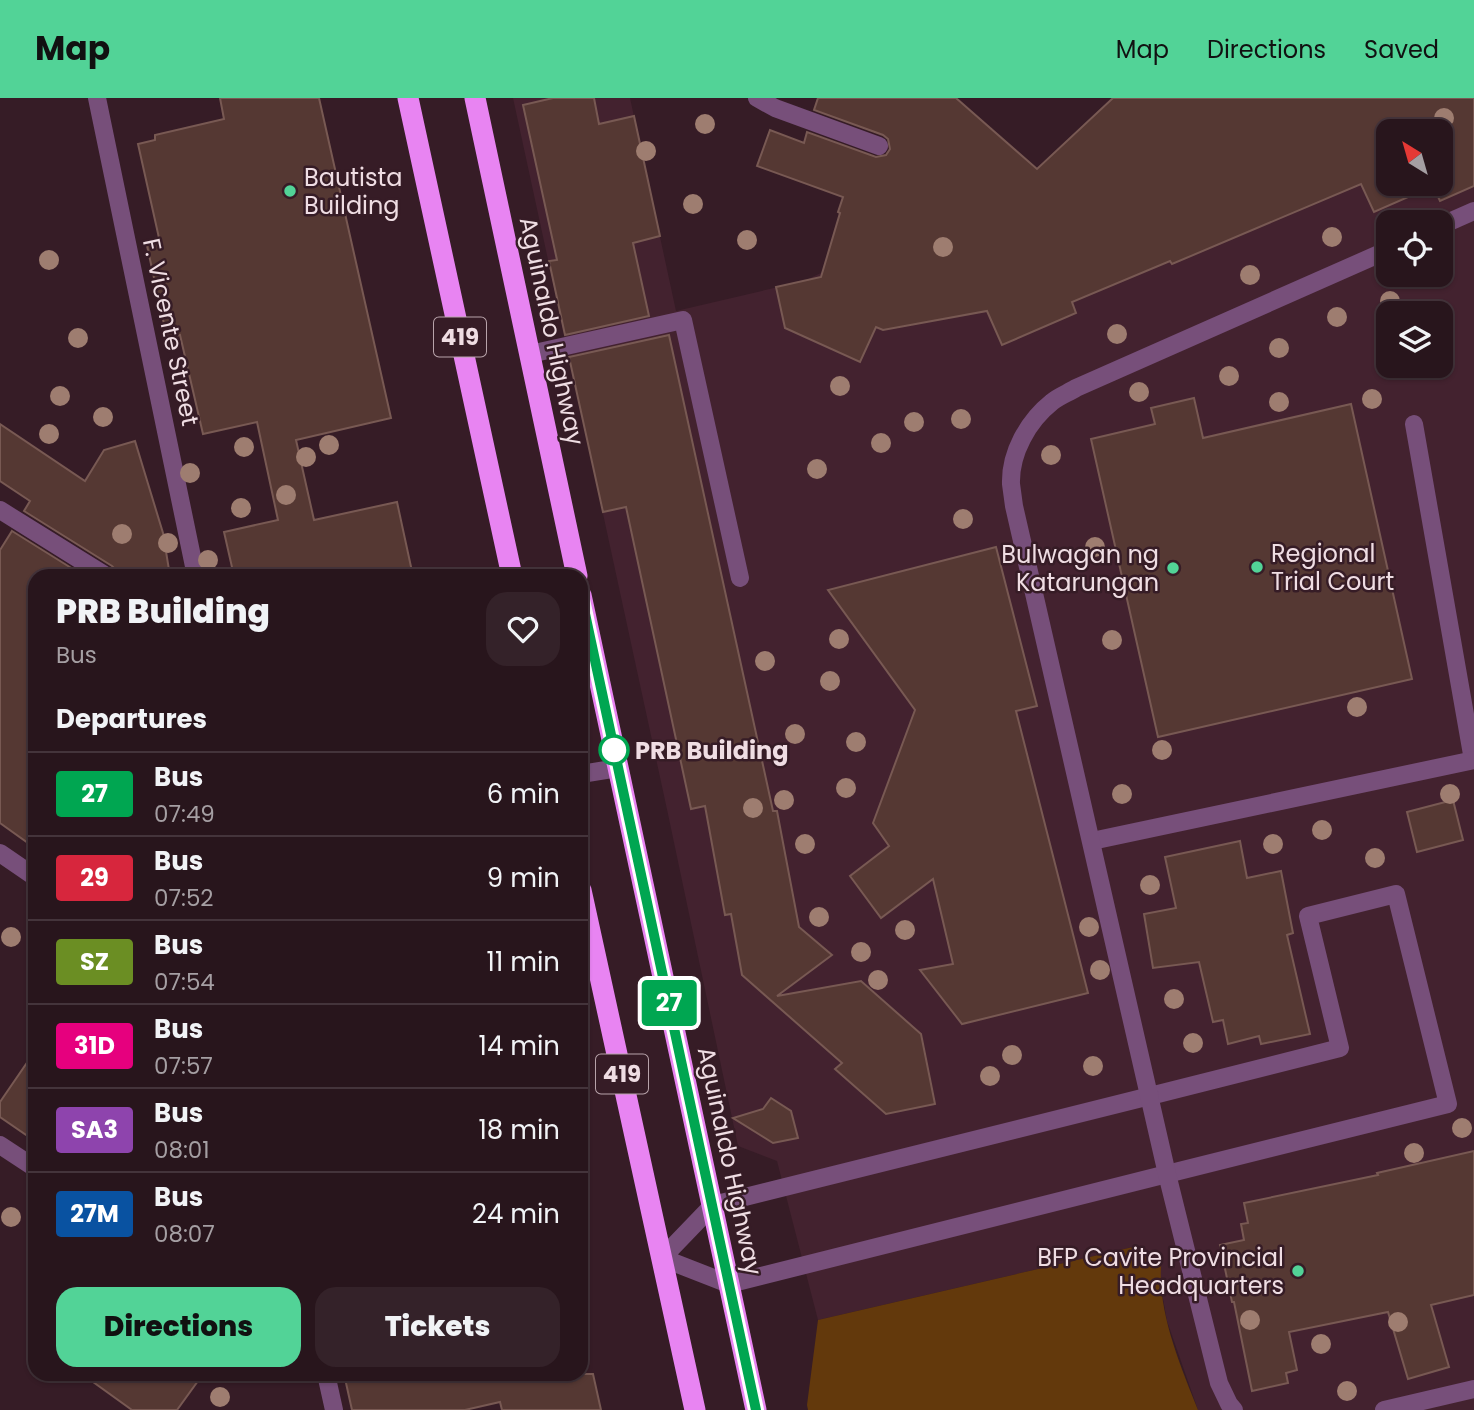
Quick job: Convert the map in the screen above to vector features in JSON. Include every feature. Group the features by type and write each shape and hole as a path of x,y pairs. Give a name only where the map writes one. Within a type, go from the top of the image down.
{"highway":[{"name":"419","path":"408,98 510,569"},
{"name":"Aguinaldo Highway","path":"475,98 576,569"},
{"name":"Aguinaldo Highway","path":"588,628 756,1410"},
{"name":"419","path":"588,922 695,1410"}],"street":[{"name":"F. Vicente Street","path":"97,98 195,569"},
{"path":"757,98 879,146"},
{"path":"1453,220 1474,211"},
{"path":"1234,1410 1228,1404 1219,1384 1167,1174 1014,506 1011,483 1014,459 1023,437 1036,416 1054,400 1376,255"},
{"path":"530,354 683,320 740,578"},
{"path":"1092,841 1474,760 1413,424"},
{"path":"0,510 95,569"},
{"path":"588,773 618,768"},
{"path":"0,853 28,872"},
{"path":"1396,894 1448,1104 729,1284 662,1258 713,1205 1150,1096 1340,1048 1308,916 1396,894"},
{"path":"0,1145 28,1163"},
{"path":"328,1381 334,1410"},
{"path":"1384,1410 1474,1389"}],"shaded area":[{"path":"513,98 630,98 676,311 804,281 1032,173 1113,98 1474,98 1474,1410 1198,1410 1167,1321 1159,1276 1161,1257 1133,1247 818,1320 777,1161 738,1146"},
{"path":"1133,1247 1162,1257 1162,1296 1166,1315 1177,1355 1198,1410 808,1410 818,1320"}],"building":[{"path":"220,98 319,98 391,418 296,440 314,520 397,502 411,569 232,569 224,532 278,520 257,422 203,434 180,335 167,338 146,241 159,238 138,144 155,140 155,135 224,119"},
{"path":"553,98 594,98 599,124 634,116 660,236 633,243 649,316 565,335 549,261 557,260 523,105"},
{"path":"818,98 956,98 1037,169 1113,98 1474,98 1474,186 1453,195 1453,119 1376,119 1376,196 1410,196 1374,212 1361,184 1172,264 1170,261 1072,302 1076,313 1002,345 987,311 883,330 876,327 860,362 785,328 776,287 821,277 843,197 757,166 770,130 804,143 807,132 876,157 886,155 890,149 888,139 814,110"},
{"path":"1438,196 1451,196 1440,201"},
{"path":"669,335 773,811 777,811 799,927 832,955 777,996 861,981 921,1034 935,1104 886,1114 835,1069 842,1063 742,975 731,914 725,915 705,806 691,809 626,507 603,512 569,357"},
{"name":"Bulwagan ng Katarungan","path":"1194,398 1203,438 1351,404 1412,679 1158,737 1091,439 1155,424 1151,408"},
{"path":"0,424 85,481 104,450 135,441 163,533 169,569 115,569 24,511 30,501 0,481"},
{"path":"12,531 73,569 28,569 28,843 0,823 0,550"},
{"path":"996,547 1037,706 1016,711 1088,993 962,1024 920,970 953,964 933,879 881,918 850,876 889,846 873,823 915,710 828,590"},
{"path":"1453,800 1463,840 1417,852 1407,812"},
{"path":"1240,841 1247,878 1281,871 1293,933 1287,935 1310,1034 1261,1044 1259,1036 1228,1044 1223,1020 1213,1022 1199,962 1153,968 1144,914 1176,908 1165,857"},
{"path":"28,1061 28,1136 0,1117 0,1102"},
{"path":"771,1098 791,1111 798,1138 773,1143 733,1118 763,1109"},
{"path":"1474,1151 1474,1295 1431,1305 1449,1367 1408,1379 1388,1312 1289,1332 1297,1370 1286,1373 1288,1383 1252,1391 1220,1245 1244,1240 1241,1224 1248,1223 1244,1203 1378,1175 1377,1173"},
{"path":"588,1374 593,1374 601,1410 502,1410 500,1402 465,1410 352,1410 346,1381 588,1381"},
{"path":"92,1381 198,1381 177,1410 132,1410"}],"bus line":[{"name":"27","path":"588,628 756,1410"}],"place":[{"name":"Bautista Building","path":"290,191"},
{"name":"Regional Trial Court","path":"1257,567"},
{"name":"Bulwagan ng Katarungan","path":"1173,568"},
{"name":"PRB Building","path":"614,750"},
{"name":"BFP Cavite Provincial Headquarters","path":"1298,1271"}]}
